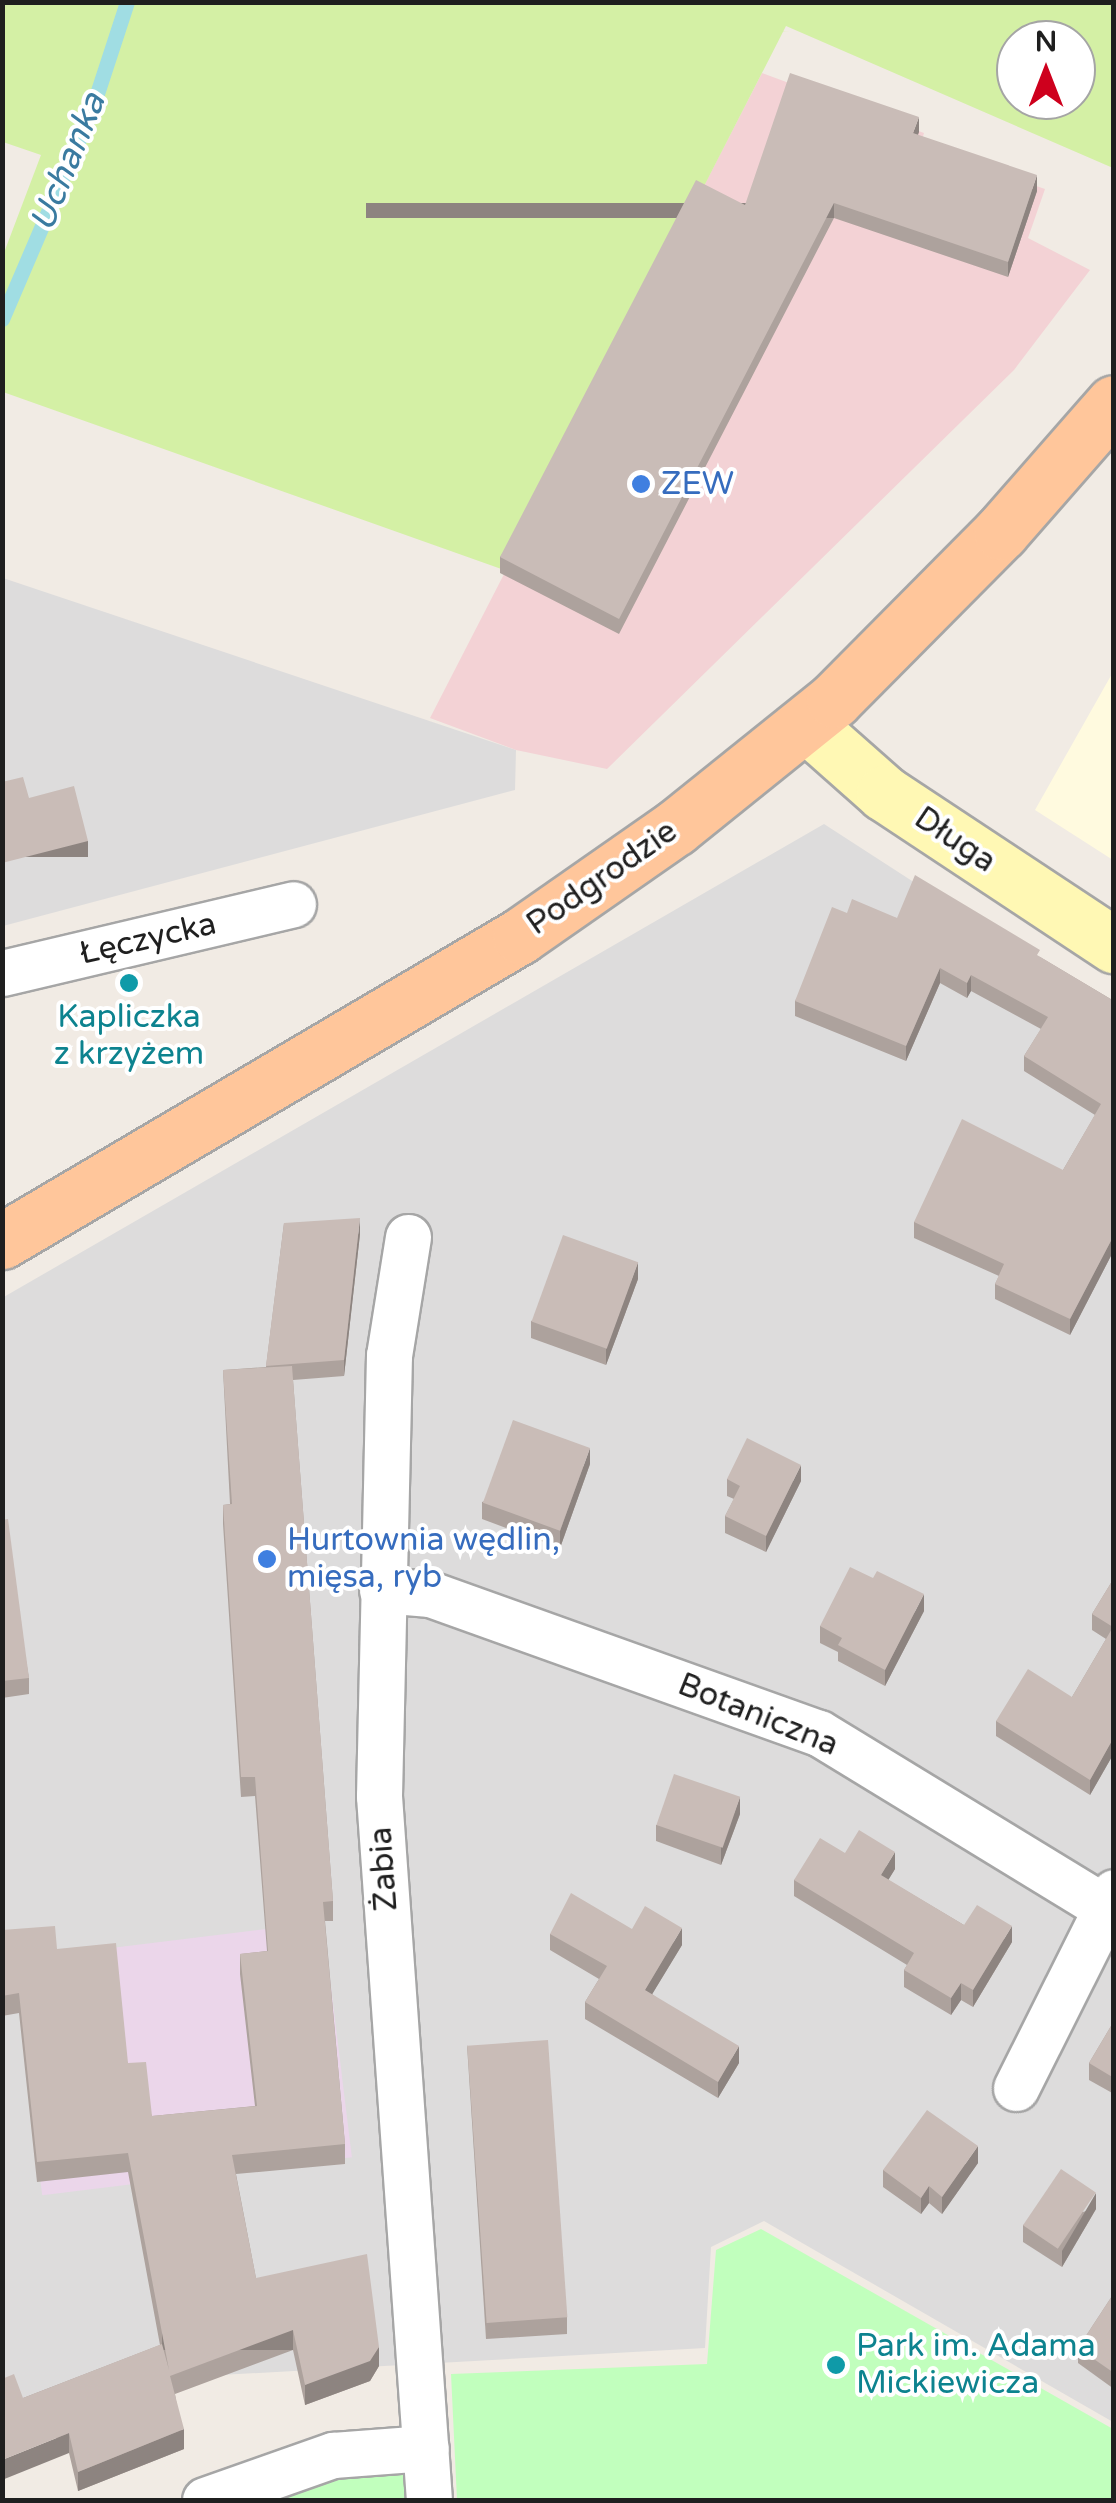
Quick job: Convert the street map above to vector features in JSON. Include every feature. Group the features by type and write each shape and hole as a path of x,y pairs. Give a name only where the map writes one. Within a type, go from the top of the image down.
{"main road":[{"name":"Podgrodzie","path":"2,1240 520,936 674,828 806,724 1000,532 1114,403"}],"street":[{"name":"Długa","path":"806,724 884,793 1114,945"},
{"name":"Łęczycka","path":"2,973 293,904"},
{"name":"Żabia","path":"408,1237 389,1355 379,1796 428,2500"},
{"name":"Botaniczna","path":"382,1590 430,1594 819,1733 1110,1904 1016,2088"},
{"path":"205,2500 332,2455 426,2448"}],"shaded area":[{"path":"762,73 924,133 920,146 1045,189 1028,238 1090,270 1014,370 607,769 516,750 430,718"},
{"path":"3,578 516,750 515,790 3,926"},
{"path":"1113,672 1113,860 1035,810"},
{"path":"824,824 1113,1011 1113,2422 764,2221 711,2247 705,2348 185,2377 3,2451 2,1298"},
{"path":"323,1922 352,2157 42,2195 13,1960"}],"green space":[{"path":"3,3 1113,3 1113,168 1002,120 1096,120 1096,20 996,20 996,117 786,26 507,571 3,392 2,258 41,155 3,142"},
{"name":"Park im. Adama Mickiewicza","path":"761,2229 1113,2429 1113,2500 457,2500 451,2374 707,2364 716,2250"},
{"path":"379,2464 409,2478 409,2500 251,2500"}],"building":[{"path":"790,73 919,117 913,133 1037,175 1008,262 834,203 619,619 500,557 696,180 745,205"},
{"path":"23,777 29,798 74,786 88,841 2,863 2,782"},
{"path":"915,875 1040,950 1037,955 1114,1001 1114,1235 1070,1319 995,1284 1004,1264 914,1222 962,1119 1063,1170 1101,1104 1024,1056 1048,1017 971,975 967,983 940,968 906,1046 795,1001 832,907 847,913 852,899 897,918"},
{"path":"360,1218 344,1360 266,1366 284,1223"},
{"path":"563,1235 638,1262 607,1349 532,1321"},
{"path":"292,1366 333,1901 323,1902 345,2144 232,2155 256,2278 367,2254 379,2347 370,2361 305,2385 293,2330 170,2376 184,2429 78,2472 69,2433 2,2460 2,2379 14,2374 23,2398 162,2344 169,2370 128,2153 37,2162 19,1993 2,1996 2,1930 55,1926 57,1949 116,1943 128,2063 146,2062 152,2116 257,2106 240,1954 268,1951 255,1777 241,1777 223,1505 232,1504 223,1370"},
{"path":"513,1420 590,1448 560,1531 483,1503"},
{"path":"747,1438 801,1465 766,1536 725,1516 740,1486 727,1479"},
{"path":"8,1519 29,1678 2,1681 2,1520"},
{"path":"850,1567 873,1578 877,1571 924,1594 885,1670 838,1645 842,1638 820,1626"},
{"path":"1114,1578 1114,1737 1090,1780 996,1721 1028,1669 1072,1697 1113,1627 1092,1614"},
{"path":"674,1774 740,1797 723,1848 656,1825"},
{"path":"859,1830 895,1852 881,1875 964,1925 977,1905 1012,1926 973,1990 961,1983 951,1998 904,1970 914,1953 794,1880 820,1838 845,1853"},
{"path":"571,1893 632,1929 645,1906 682,1928 645,1990 739,2046 718,2082 585,2002 607,1966 550,1934"},
{"path":"1114,2021 1114,2078 1089,2063"},
{"path":"548,2040 567,2317 487,2323 467,2046"},
{"path":"927,2110 978,2146 942,2197 929,2186 921,2198 883,2170"},
{"path":"1061,2169 1096,2192 1058,2249 1023,2225"},
{"path":"1114,2293 1114,2373 1078,2348"}],"waterway":[{"name":"Uchanka","path":"2,319 92,109 127,2"}],"place":[{"name":"ZEW","path":"641,484"},
{"name":"Kapliczka z krzyżem","path":"129,983"},
{"name":"Hurtownia wędlin, mięsa, ryb","path":"267,1559"},
{"name":"Park im. Adama Mickiewicza","path":"836,2365"}]}
